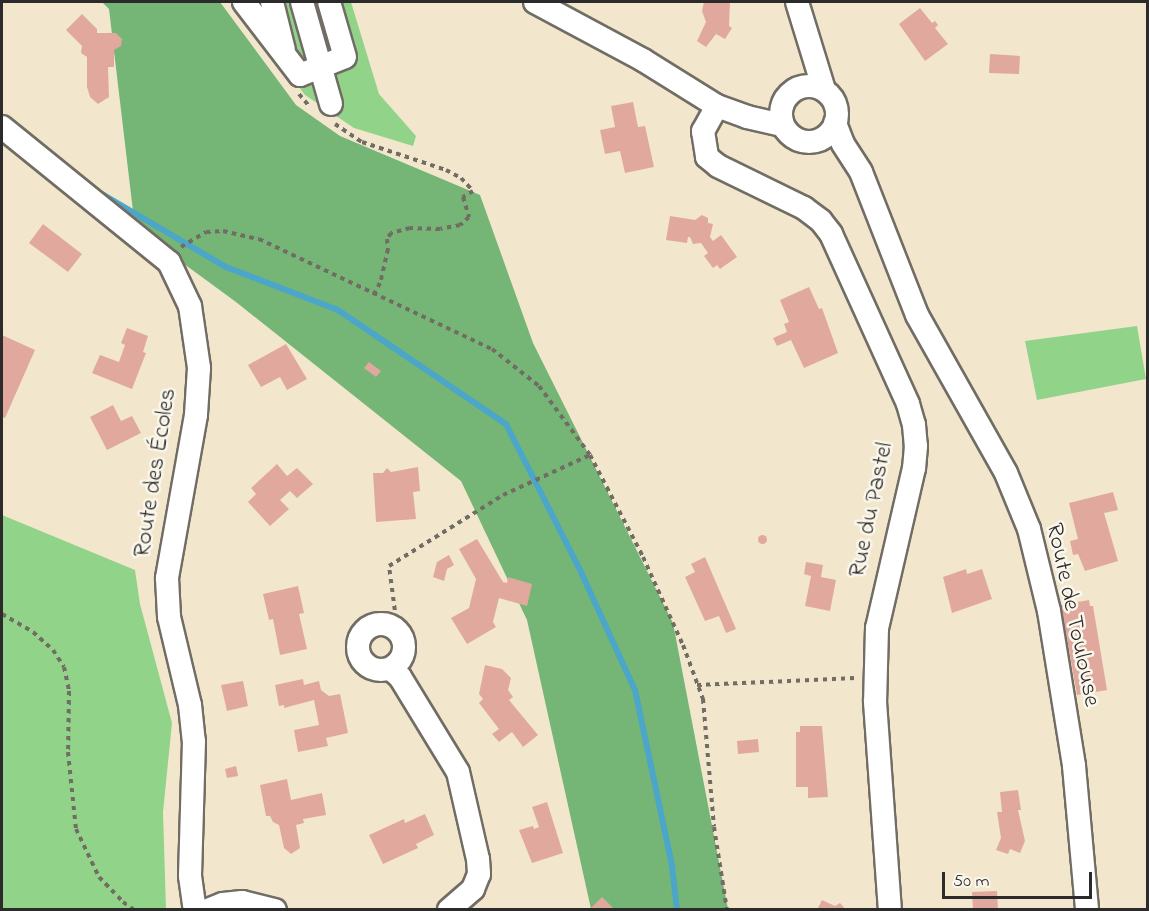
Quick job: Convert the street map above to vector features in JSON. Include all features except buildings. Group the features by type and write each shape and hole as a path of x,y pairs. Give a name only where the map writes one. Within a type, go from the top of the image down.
{"street":[{"path":"244,2 300,75 345,57 329,2"},
{"path":"272,2 287,58"},
{"path":"302,2 331,104"},
{"path":"535,2 643,60 726,109 772,124 783,124"},
{"path":"800,9 824,90 835,105 835,123 831,131 814,141 796,138 783,124 781,113 806,65 800,9"},
{"path":"726,109 760,110 812,86 824,90"},
{"name":"Rue du Pastel","path":"726,109 703,131 707,157 718,166 804,208 821,221 831,234 908,404 914,425 916,446 914,468 877,628 875,677 890,909"},
{"name":"Route de Toulouse","path":"835,123 843,144 861,172 917,315 1006,473 1029,529 1049,610 1074,766 1087,909"},
{"name":"Route des Écoles","path":"2,127 169,262 190,306 199,368 196,415 167,578 169,616 190,705 194,741 190,876 195,909"},
{"name":"Route de Toulouse","path":"814,141 840,155 866,188"},
{"path":"377,624 392,627 402,635 405,648 401,661 391,669 375,670 362,662 358,647 363,632 377,624"},
{"path":"391,669 400,677 458,772 478,860 479,874 473,889 449,909"},
{"path":"208,909 223,904 242,903 275,909"}],"path":[{"path":"374,294 380,283 388,249 387,239 391,233 410,228 440,229 460,225 469,217 462,201 473,191 469,184 446,170 412,159"},
{"path":"189,240 206,232 223,231 258,239 492,349 539,386 590,455 643,557 683,645 703,699 714,827 727,909"},
{"path":"392,627 396,619 389,566 503,495 590,455"},
{"path":"2,614 33,632 53,650 64,667 69,691 68,753 76,829 99,877 123,902 134,909"},
{"path":"697,685 875,677"}],"green space":[{"path":"102,2 220,2 296,105 340,136 480,195 533,343 673,623 728,909 591,909 527,620 461,481 236,302 135,228 109,9"},
{"path":"234,2 351,2 379,94 416,136 413,146 354,128 305,95"},
{"path":"1137,326 1146,379 1037,400 1025,341"},
{"path":"2,515 135,570 140,604 172,723 163,812 166,909 2,909"}],"waterway":[{"path":"102,194 226,267 338,310 506,424 580,570 635,690 672,866 677,910"}]}
